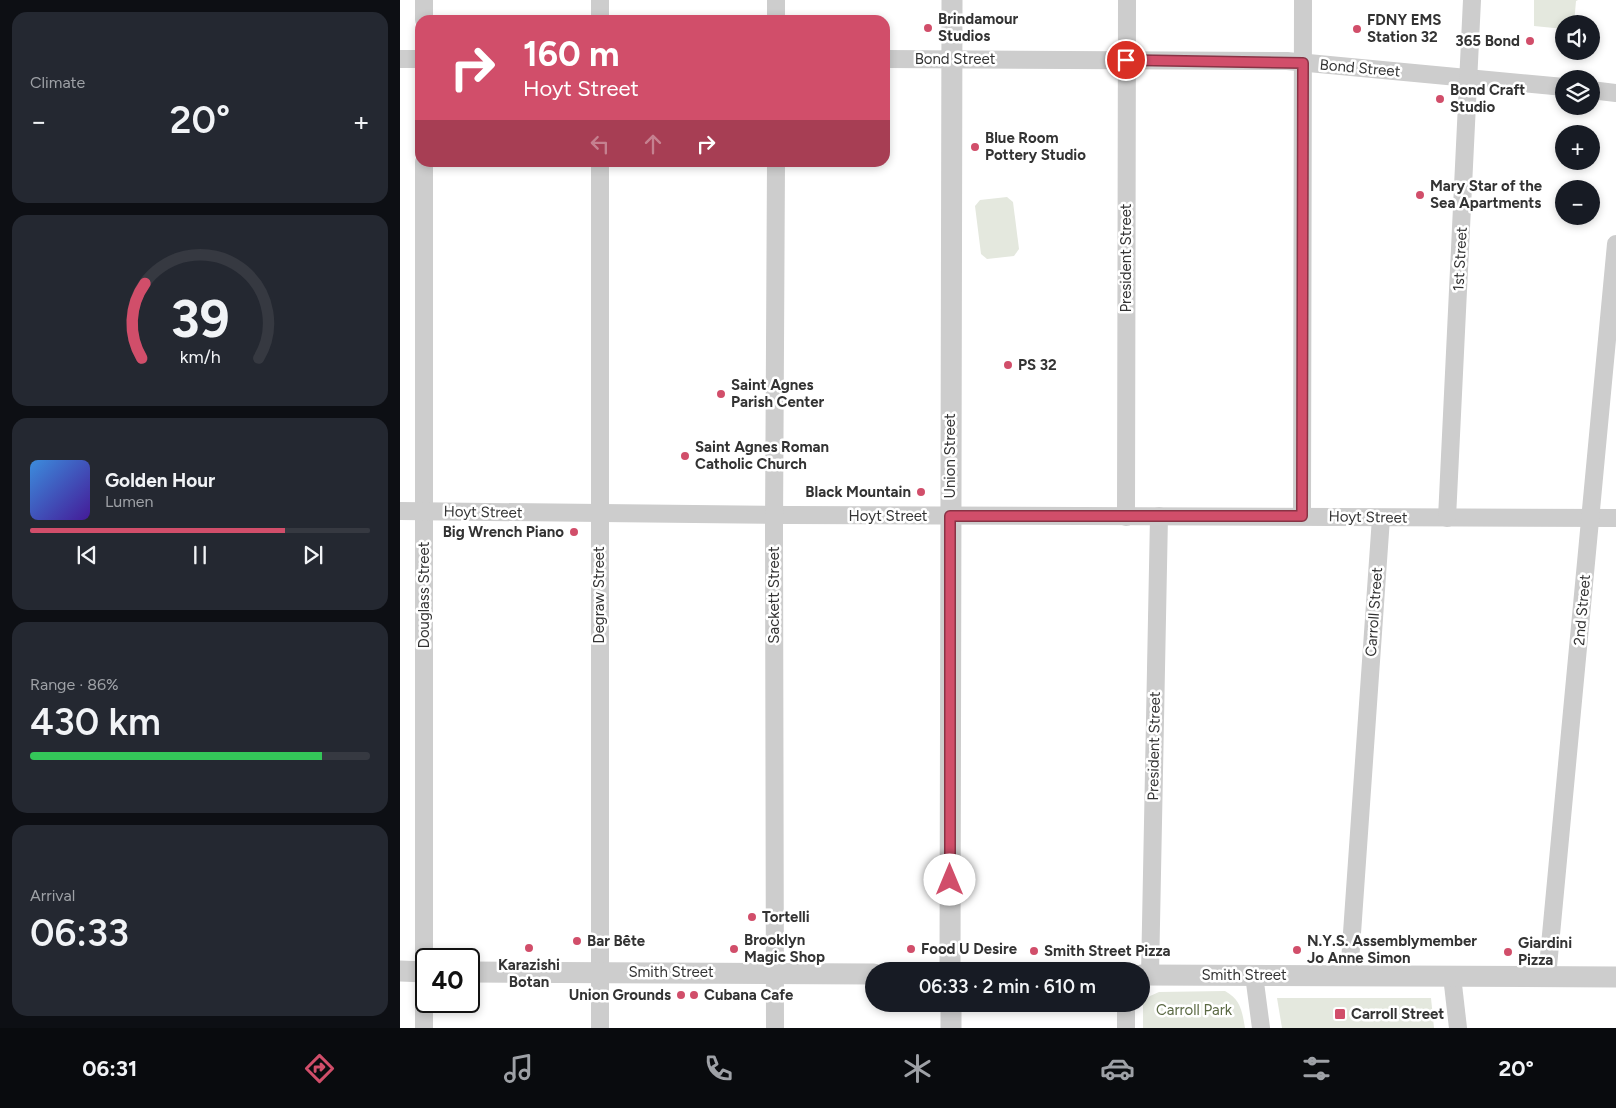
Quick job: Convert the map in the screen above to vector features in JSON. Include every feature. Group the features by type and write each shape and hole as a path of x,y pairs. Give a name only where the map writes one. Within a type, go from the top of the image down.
{"street":[{"path":"424,0 424,15"},
{"path":"600,0 600,15"},
{"path":"776,0 776,15"},
{"name":"Union Street","path":"950,962 952,0"},
{"name":"President Street","path":"1126,517 1127,0"},
{"path":"1302,516 1303,0"},
{"name":"1st Street","path":"1447,518 1472,0"},
{"path":"400,59 415,59"},
{"name":"Bond Street","path":"890,59 1303,63 1555,86"},
{"path":"1600,91 1616,93"},
{"name":"Douglass Street","path":"424,167 425,948"},
{"name":"Degraw Street","path":"600,167 600,1028"},
{"name":"Sackett Street","path":"776,167 774,515 776,1028"},
{"name":"2nd Street","path":"1547,977 1616,244"},
{"name":"Hoyt Street","path":"400,511 599,514 1616,518"},
{"name":"President Street","path":"1146,962 1159,516"},
{"name":"Carroll Street","path":"1349,976 1381,518"},
{"path":"400,971 415,972"},
{"name":"Smith Street","path":"480,972 865,974"},
{"name":"Smith Street","path":"1150,975 1616,977"},
{"path":"1254,975 1261,1028"},
{"path":"1452,976 1458,1028"},
{"path":"951,1012 951,1028"},
{"path":"1126,1012 1126,1028"},
{"name":"Douglass Street","path":"424,1013 424,1028"}],"green space":[{"path":"1534,0 1578,0 1576,1 1575,15 1555,15 1555,28 1534,26"},
{"path":"1007,197 1013,202 1019,249 1014,256 987,259 981,254 975,206 980,200"},
{"name":"Carroll Park","path":"1225,991 1238,1002 1242,1011 1245,1028 1143,1028 1143,1012 1150,1012 1150,996 1159,992"},
{"path":"1277,998 1431,998 1434,1028 1282,1028"}],"place":[{"name":"Brindamour Studios","path":"928,28"},
{"name":"FDNY EMS Station 32","path":"1357,29"},
{"name":"365 Bond","path":"1530,41"},
{"name":"Bond Craft Studio","path":"1440,99"},
{"name":"Blue Room Pottery Studio","path":"975,147"},
{"name":"Mary Star of the Sea Apartments","path":"1420,195"},
{"name":"PS 32","path":"1008,365"},
{"name":"Saint Agnes Parish Center","path":"721,394"},
{"name":"Saint Agnes Roman Catholic Church","path":"685,456"},
{"name":"Black Mountain","path":"921,492"},
{"name":"Big Wrench Piano","path":"574,532"},
{"name":"Tortelli","path":"752,917"},
{"name":"Bar Bête","path":"577,941"},
{"name":"Karazishi Botan","path":"529,948"},
{"name":"Brooklyn Magic Shop","path":"734,949"},
{"name":"Food U Desire","path":"911,949"},
{"name":"N.Y.S. Assemblymember Jo Anne Simon","path":"1297,950"},
{"name":"Smith Street Pizza","path":"1034,951"},
{"name":"Giardini Pizza","path":"1508,952"},
{"name":"Union Grounds","path":"681,995"},
{"name":"Cubana Cafe","path":"694,995"},
{"name":"Carroll Street","path":"1340,1014"}],"route":[{"path":"950,880 950,516 1302,516 1303,63 1288,61 1126,60"}]}
